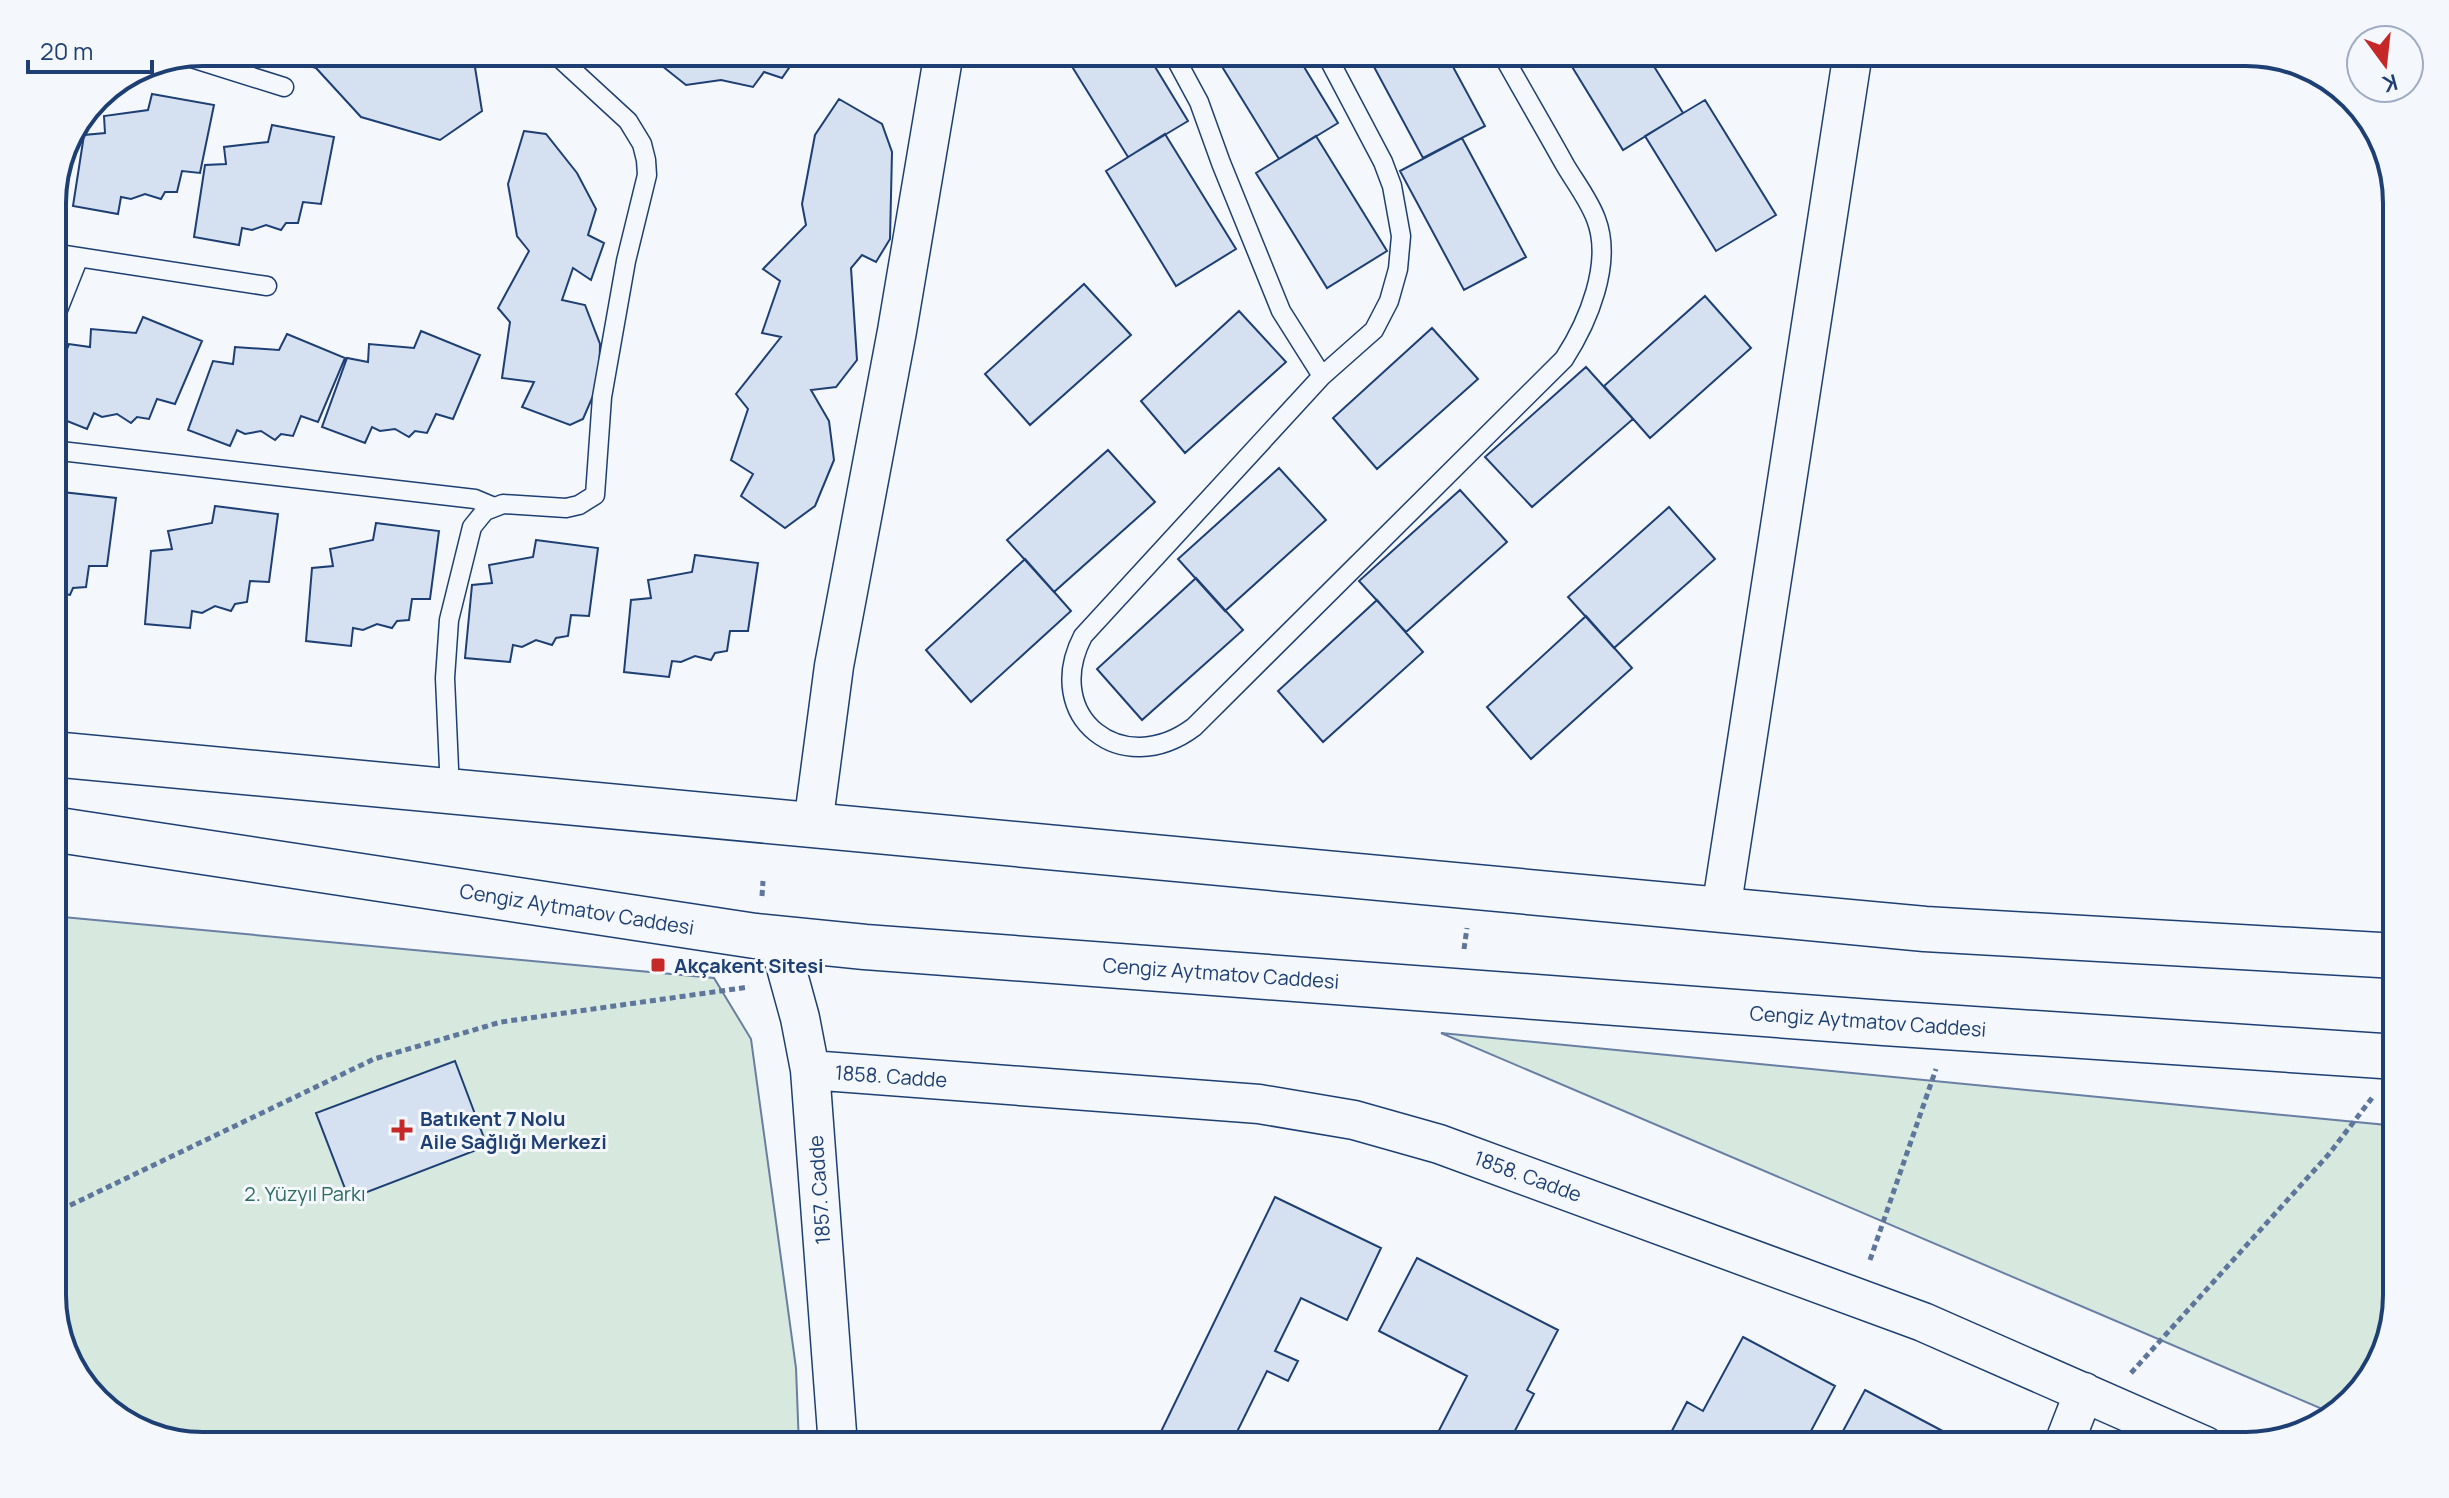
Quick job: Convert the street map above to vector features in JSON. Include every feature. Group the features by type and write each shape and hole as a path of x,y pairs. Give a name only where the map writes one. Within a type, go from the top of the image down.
{"main road":[{"path":"66,755 1925,929 2383,955"},
{"name":"Cengiz Aytmatov Caddesi","path":"66,831 778,938 1951,1027 2383,1071"}],"street":[{"path":"813,825 834,666 897,331 942,66"},
{"path":"1721,910 1851,66"},
{"name":"1857. Cadde","path":"778,938 800,1018 810,1070 837,1432"},
{"name":"1858. Cadde","path":"810,1070 1259,1104 1354,1120 1439,1144 1858,1297 1923,1322 2173,1432"},
{"path":"2072,1432 2094,1397"}],"lane":[{"path":"217,66 284,87"},
{"path":"450,791 445,678 449,620 472,527 485,511 503,504 566,508 579,505 595,495 602,397 626,261 647,175 642,144 628,121 568,66"},
{"path":"1180,66 1199,102 1281,311 1322,376"},
{"path":"1332,66 1383,162 1398,211 1401,236 1398,269 1389,301 1374,330 1322,376 1083,636 1073,654 1070,674 1072,695 1080,714 1093,730 1125,747 1144,749 1179,738 1194,727 1564,359 1578,338 1596,290 1600,242 1596,220 1509,66"},
{"path":"66,255 267,286"},
{"path":"66,290 79,257"},
{"path":"66,452 475,499 494,507"}],"path":[{"path":"1463,958 1467,928"},
{"path":"66,1207 374,1059 501,1022 750,987"},
{"path":"1858,1297 1951,1027"},
{"path":"2094,1397 2329,1154 2383,1079"}],"green space":[{"name":"2. Yüzyıl Parkı","path":"66,917 714,978 751,1039 796,1368 798,1432 203,1432 167,1427 134,1414 106,1392 84,1364 73,1339 66,1304"},
{"path":"1441,1033 2383,1125 2382,1313 2373,1348 2365,1364 2343,1392 2322,1409"}],"building":[{"path":"309,66 475,66 482,111 440,140 361,117 316,68"},
{"path":"662,66 790,66 782,78 764,72 753,87 721,80 686,85"},
{"path":"1072,66 1155,66 1188,121 1128,157"},
{"path":"1222,66 1303,66 1338,123 1279,159"},
{"path":"1374,66 1453,66 1485,126 1423,158"},
{"path":"1572,66 1654,66 1683,113 1623,150"},
{"path":"152,94 214,105 200,173 182,171 177,192 165,192 161,199 145,194 131,199 121,197 118,214 73,206 84,135 105,133 104,116 148,110"},
{"path":"839,99 882,124 892,152 890,239 876,262 862,255 851,268 857,360 836,387 811,390 829,421 834,460 815,506 785,528 741,496 753,474 731,460 748,409 736,394 781,337 762,333 780,281 763,269 806,225 802,204 815,135"},
{"path":"1705,100 1776,215 1716,251 1645,136"},
{"path":"272,125 334,137 321,204 303,202 298,223 286,223 281,230 266,225 252,230 242,228 239,245 194,237 205,165 226,164 224,147 268,142"},
{"path":"524,131 546,134 577,173 596,209 588,235 604,243 591,280 573,268 562,300 585,305 600,344 599,382 583,419 570,425 522,407 534,382 502,378 510,322 498,308 529,251 517,236 508,184"},
{"path":"1165,134 1236,249 1176,286 1106,171"},
{"path":"1316,136 1387,251 1327,288 1256,173"},
{"path":"1462,138 1526,257 1464,290 1400,171"},
{"path":"1084,284 1131,335 1030,425 985,374"},
{"path":"1705,296 1751,348 1650,438 1604,386"},
{"path":"1239,311 1286,362 1185,453 1141,401"},
{"path":"143,317 202,341 175,404 157,399 149,419 137,417 131,423 117,414 102,417 94,413 87,429 66,421 66,352 69,344 90,347 91,329 136,333"},
{"path":"1432,328 1478,379 1377,469 1333,418"},
{"path":"421,331 480,355 453,419 436,414 427,433 415,431 409,437 395,429 380,431 372,427 365,443 322,427 347,358 368,362 369,344 414,348"},
{"path":"287,334 345,358 318,422 301,416 293,436 281,434 275,440 261,431 245,434 237,430 230,446 188,430 213,361 233,364 235,347 279,350"},
{"path":"1586,367 1633,419 1532,507 1485,457"},
{"path":"1108,450 1155,502 1054,592 1007,540"},
{"path":"1279,468 1326,520 1225,611 1178,559"},
{"path":"1460,490 1507,542 1406,632 1359,581"},
{"path":"66,492 116,498 107,566 89,566 86,587 73,588 70,595 66,594"},
{"path":"215,506 278,514 269,582 250,581 247,602 235,604 231,611 215,606 202,613 192,611 190,628 145,624 151,551 172,549 168,531 212,523"},
{"path":"1669,507 1715,559 1614,648 1568,597"},
{"path":"376,523 439,531 430,599 412,599 409,620 397,621 392,628 377,624 363,630 353,628 351,646 306,641 312,568 333,566 330,549 373,540"},
{"path":"536,540 598,548 589,616 571,615 568,636 556,638 552,645 536,640 522,647 513,645 510,662 465,658 472,585 492,583 489,565 533,557"},
{"path":"695,555 758,563 748,631 730,631 727,651 715,653 711,660 695,656 681,662 672,661 669,677 624,672 631,600 651,598 648,580 692,572"},
{"path":"1025,559 1071,611 971,702 926,650"},
{"path":"1196,578 1243,630 1142,720 1097,669"},
{"path":"1377,600 1423,652 1323,742 1278,691"},
{"path":"1586,616 1632,668 1531,759 1487,707"},
{"name":"Batıkent 7 Nolu Aile Sağlığı Merkezi","path":"455,1061 487,1146 349,1199 316,1113"},
{"path":"1275,1197 1381,1248 1347,1320 1301,1298 1275,1351 1298,1361 1288,1381 1267,1371 1237,1432 1161,1432"},
{"path":"1417,1258 1558,1330 1527,1390 1534,1394 1514,1432 1438,1432 1467,1376 1379,1331"},
{"path":"1743,1337 1835,1386 1810,1432 1671,1432 1687,1402 1703,1411"},
{"path":"1865,1390 1944,1432 1842,1432"}],"place":[{"name":"Akçakent Sitesi","path":"658,965"},
{"name":"Batıkent 7 Nolu Aile Sağlığı Merkezi","path":"402,1130"}]}
